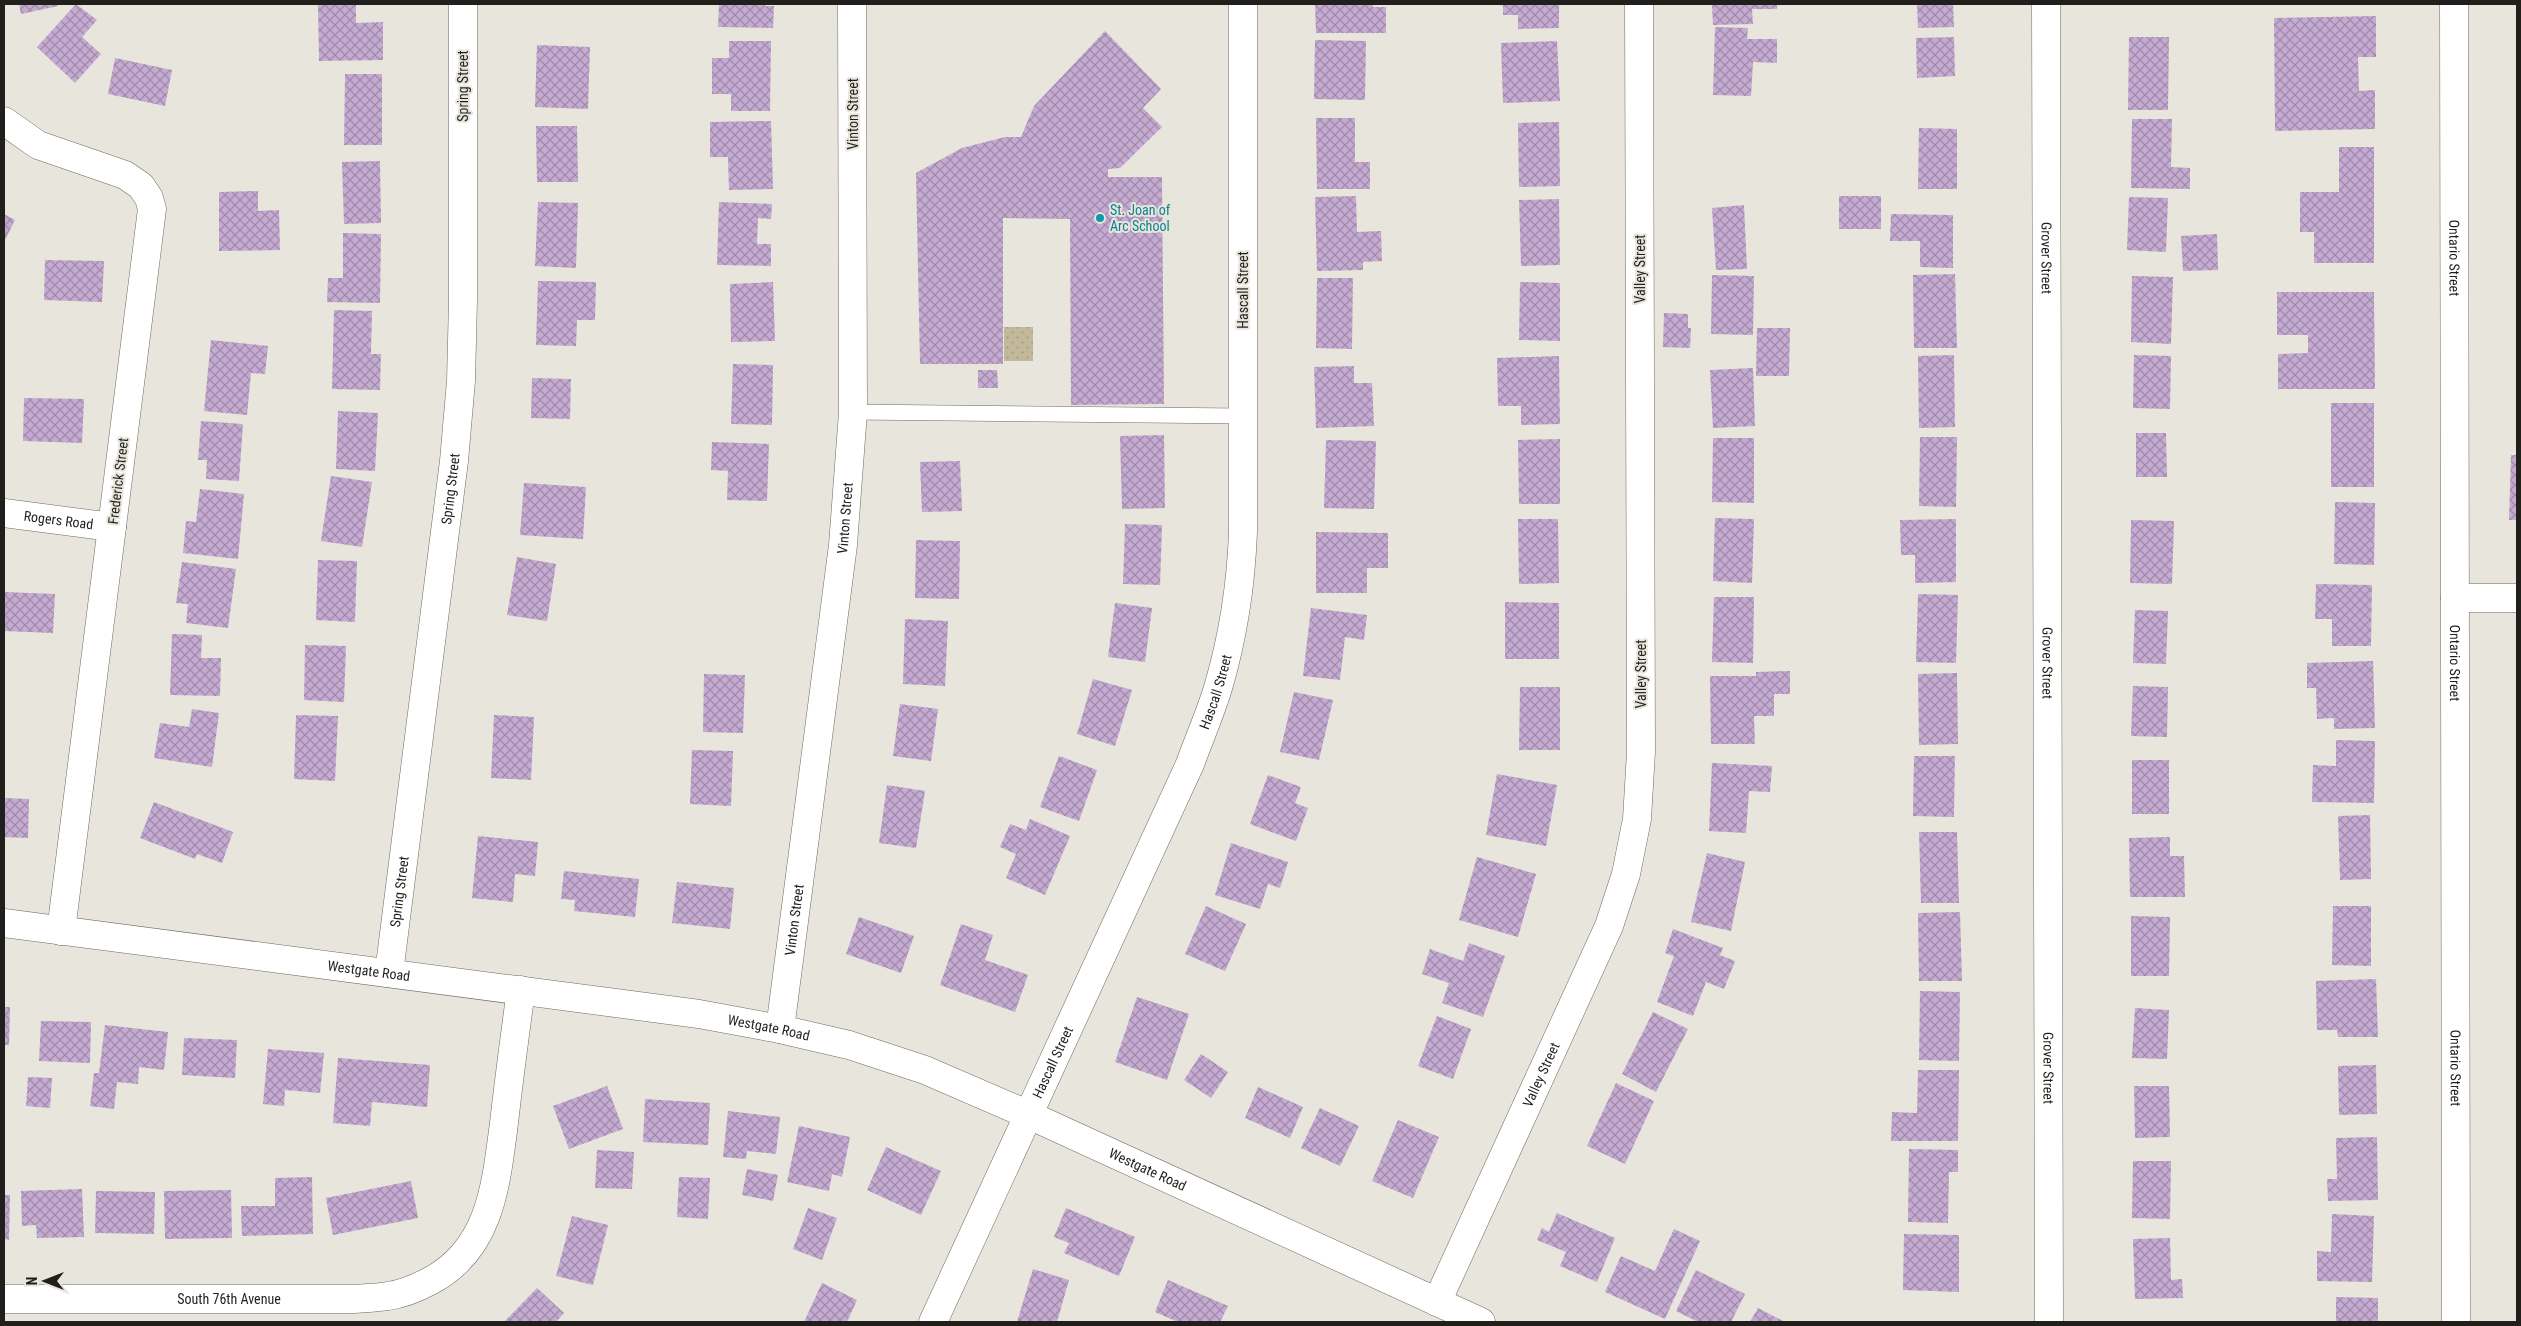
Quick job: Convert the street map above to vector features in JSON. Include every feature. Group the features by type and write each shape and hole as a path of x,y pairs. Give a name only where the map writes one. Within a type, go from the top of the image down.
{"street":[{"name":"Spring Street","path":"389,973 454,461 461,381 463,4"},
{"name":"Vinton Street","path":"780,1029 844,546 853,412 852,4"},
{"name":"Hascall Street","path":"933,1322 1190,764 1217,690 1232,631 1242,572 1243,4"},
{"name":"Valley Street","path":"1437,1302 1609,926 1626,874 1637,819 1642,752 1639,4"},
{"name":"Grover Street","path":"2046,4 2049,1322"},
{"name":"Ontario Street","path":"2454,4 2456,1322"},
{"name":"Frederick Street","path":"4,121 38,145 124,175 141,186 149,198 152,209 61,931"},
{"name":"Rogers Road","path":"4,513 112,527"},
{"path":"2455,598 2517,598"},
{"name":"Westgate Road","path":"4,923 699,1014 780,1029 849,1045 925,1070 1029,1115 1481,1322"},
{"name":"South 76th Avenue","path":"4,1300 353,1299 389,1296 414,1289 447,1270 464,1254 483,1226 491,1202 521,990"}],"lane":[{"path":"853,412 1243,416"}],"shaded area":[{"path":"1004,327 1033,327 1033,361 1004,361"}],"building":[{"path":"19,4 57,4 58,6 21,14"},
{"path":"76,4 97,20 82,37 101,54 75,83 37,47"},
{"path":"318,4 356,4 356,23 383,22 383,60 319,61"},
{"path":"719,4 765,4 765,6 774,6 773,28 718,27"},
{"path":"1315,4 1373,4 1373,7 1386,7 1386,33 1316,33"},
{"path":"1503,4 1559,4 1559,28 1518,29 1518,15 1503,15"},
{"path":"1712,4 1777,4 1777,9 1752,9 1753,24 1713,25"},
{"path":"1917,4 1953,4 1954,27 1918,28"},
{"path":"2376,16 2376,57 2358,57 2359,91 2375,90 2375,129 2275,131 2274,18"},
{"path":"1715,27 1748,28 1747,39 1777,39 1777,63 1753,62 1751,96 1713,95"},
{"name":"St. Joan of Arc School","path":"1105,31 1161,89 1143,108 1162,127 1120,168 1108,169 1108,177 1162,177 1164,404 1071,405 1070,219 1003,218 1003,364 920,364 916,173 962,148 1005,137 1021,137 1034,106"},
{"path":"1954,37 1955,76 1917,78 1916,38"},
{"path":"2129,37 2169,37 2168,110 2128,110"},
{"path":"1315,40 1366,41 1365,100 1314,99"},
{"path":"729,41 771,41 770,111 731,111 731,94 712,94 712,58 729,58"},
{"path":"1557,41 1560,101 1503,103 1501,43"},
{"path":"537,45 590,47 588,109 535,107"},
{"path":"115,58 172,70 165,106 108,94"},
{"path":"345,74 382,74 382,145 344,145"},
{"path":"1316,118 1355,118 1355,162 1370,162 1370,189 1317,189"},
{"path":"2132,119 2172,119 2171,167 2190,168 2190,189 2131,188"},
{"path":"771,121 773,189 729,190 728,157 710,157 710,122"},
{"path":"1559,122 1560,186 1519,187 1518,123"},
{"path":"536,126 577,126 578,182 537,182"},
{"path":"1919,128 1957,129 1957,189 1918,189"},
{"path":"2339,147 2374,147 2374,263 2314,263 2314,232 2300,232 2300,192 2339,192"},
{"path":"380,161 381,223 344,224 342,162"},
{"path":"258,191 258,211 279,210 280,250 219,251 219,192"},
{"path":"1356,196 1357,232 1381,231 1382,261 1363,262 1363,270 1317,271 1315,197"},
{"path":"1839,196 1881,196 1881,229 1839,229"},
{"path":"2129,197 2168,198 2166,252 2127,250"},
{"path":"1559,199 1560,265 1521,266 1519,200"},
{"path":"538,202 578,203 576,268 535,266"},
{"path":"719,202 772,204 771,219 758,218 757,244 771,244 771,266 717,265"},
{"path":"1744,205 1747,269 1716,270 1712,208"},
{"path":"4,214 15,220 4,242"},
{"path":"1891,214 1953,215 1953,268 1920,267 1920,241 1890,241"},
{"path":"343,233 381,234 380,303 327,302 328,278 343,278"},
{"path":"2217,234 2218,270 2183,271 2181,236"},
{"path":"45,260 104,261 102,302 44,300"},
{"path":"1955,274 1957,348 1914,348 1913,275"},
{"path":"1712,275 1754,276 1753,335 1711,334"},
{"path":"2132,276 2173,277 2171,344 2131,342"},
{"path":"1317,278 1353,278 1352,349 1316,348"},
{"path":"538,281 596,282 595,320 577,320 576,346 536,345"},
{"path":"773,282 775,341 731,342 730,284"},
{"path":"1520,282 1560,283 1560,341 1519,340"},
{"path":"2277,292 2374,292 2375,389 2278,389 2278,354 2308,353 2308,335 2277,335"},
{"path":"334,310 372,311 371,354 381,354 380,390 332,389"},
{"path":"1664,313 1688,314 1688,328 1691,328 1690,348 1663,347"},
{"path":"1757,328 1790,328 1789,376 1756,376"},
{"path":"211,340 268,346 265,374 251,373 247,415 204,411"},
{"path":"1954,355 1955,427 1919,428 1918,356"},
{"path":"2134,355 2171,356 2170,409 2133,408"},
{"path":"1559,356 1560,424 1521,425 1521,406 1498,406 1497,358"},
{"path":"733,364 773,365 772,425 731,424"},
{"path":"1354,366 1354,383 1372,383 1374,426 1316,428 1314,367"},
{"path":"1753,368 1755,426 1713,428 1710,370"},
{"path":"978,370 997,370 998,388 978,388"},
{"path":"532,378 571,379 570,419 531,418"},
{"path":"24,398 84,399 82,443 23,441"},
{"path":"2331,403 2374,403 2374,487 2331,487"},
{"path":"338,411 378,413 375,471 336,469"},
{"path":"201,421 243,424 239,481 206,479 207,460 198,460"},
{"path":"2136,433 2166,433 2167,477 2136,477"},
{"path":"1164,435 1165,508 1122,509 1120,436"},
{"path":"1920,437 1957,437 1956,507 1919,506"},
{"path":"1713,438 1754,438 1754,503 1712,502"},
{"path":"1560,439 1560,504 1519,504 1518,440"},
{"path":"1326,440 1376,441 1374,509 1324,508"},
{"path":"712,442 769,444 767,501 727,500 728,471 711,470"},
{"path":"2511,455 2517,455 2517,520 2509,520"},
{"path":"960,461 962,511 922,512 920,462"},
{"path":"331,476 372,482 362,547 321,541"},
{"path":"524,483 586,487 583,539 520,535"},
{"path":"200,489 244,494 238,559 183,553 186,521 196,522"},
{"path":"2335,502 2375,503 2374,565 2334,564"},
{"path":"1715,518 1754,519 1752,583 1713,581"},
{"path":"1518,519 1558,519 1559,583 1519,584"},
{"path":"1956,519 1956,582 1915,583 1915,555 1901,555 1900,520"},
{"path":"2131,520 2174,521 2172,584 2130,583"},
{"path":"1125,524 1162,525 1160,585 1123,584"},
{"path":"1316,532 1388,533 1388,568 1367,568 1367,593 1316,593"},
{"path":"916,540 960,541 959,599 915,598"},
{"path":"517,557 556,564 547,621 507,615"},
{"path":"318,560 357,561 355,622 316,620"},
{"path":"182,562 236,569 228,628 186,623 188,604 176,603"},
{"path":"2316,584 2372,585 2371,646 2332,646 2332,619 2315,619"},
{"path":"4,592 55,594 53,633 4,631"},
{"path":"1918,594 1958,595 1956,663 1916,662"},
{"path":"1714,597 1754,597 1753,663 1712,662"},
{"path":"1505,602 1559,603 1559,659 1505,659"},
{"path":"1115,603 1152,608 1145,662 1108,657"},
{"path":"1311,608 1367,615 1364,640 1345,637 1340,680 1303,676"},
{"path":"2135,610 2168,611 2166,664 2133,663"},
{"path":"905,619 948,621 945,686 903,684"},
{"path":"172,634 202,635 201,658 221,658 220,696 170,695"},
{"path":"305,645 346,646 344,702 304,700"},
{"path":"2373,661 2375,728 2334,729 2334,718 2317,719 2316,688 2307,688 2307,663"},
{"path":"1790,671 1790,694 1774,694 1774,716 1754,716 1755,744 1711,744 1710,676 1756,676 1756,672"},
{"path":"1957,673 1958,744 1919,745 1918,674"},
{"path":"704,674 745,675 743,733 703,732"},
{"path":"1093,679 1132,690 1115,746 1077,734"},
{"path":"2133,686 2168,687 2167,737 2131,736"},
{"path":"1520,687 1560,687 1560,750 1519,750"},
{"path":"1294,692 1333,700 1319,760 1280,752"},
{"path":"900,704 938,709 931,761 893,756"},
{"path":"192,709 219,713 212,767 154,758 160,723 189,727"},
{"path":"296,715 338,716 335,781 294,779"},
{"path":"494,715 534,717 531,780 491,778"},
{"path":"2336,740 2375,741 2374,803 2312,802 2313,765 2336,766"},
{"path":"692,750 733,751 731,806 690,804"},
{"path":"1059,756 1097,770 1079,821 1040,807"},
{"path":"1914,756 1955,756 1954,817 1913,816"},
{"path":"2132,760 2169,760 2169,814 2132,814"},
{"path":"1712,763 1772,766 1770,792 1749,791 1746,833 1709,831"},
{"path":"1497,774 1557,785 1546,846 1486,835"},
{"path":"1268,775 1301,787 1295,803 1308,808 1296,841 1250,824"},
{"path":"887,785 925,791 916,848 879,843"},
{"path":"4,798 29,799 28,838 4,837"},
{"path":"154,802 233,832 222,863 197,854 195,859 140,838"},
{"path":"2370,815 2371,879 2340,880 2338,816"},
{"path":"1030,819 1070,836 1045,895 1006,878 1016,854 1000,847 1010,824 1026,830"},
{"path":"1919,832 1957,832 1959,903 1921,903"},
{"path":"478,836 538,842 535,876 515,874 513,902 472,898"},
{"path":"2170,837 2170,856 2184,856 2185,897 2130,897 2129,838"},
{"path":"1231,843 1288,862 1280,888 1268,884 1260,909 1215,895"},
{"path":"1707,853 1745,862 1731,931 1691,922"},
{"path":"1477,857 1536,874 1518,937 1459,920"},
{"path":"564,871 639,879 635,917 574,911 575,900 561,899"},
{"path":"677,882 734,888 730,929 672,923"},
{"path":"1206,906 1246,924 1225,971 1185,954"},
{"path":"2333,906 2371,906 2371,966 2332,965"},
{"path":"1960,912 1962,981 1919,981 1918,913"},
{"path":"2131,916 2170,917 2169,976 2131,976"},
{"path":"859,917 914,936 901,973 846,954"},
{"path":"961,924 993,935 985,960 1028,975 1015,1012 940,985"},
{"path":"1673,929 1723,948 1720,955 1735,961 1724,989 1706,982 1693,1016 1657,1002 1674,956 1665,953"},
{"path":"1469,943 1505,956 1483,1017 1442,1003 1449,983 1422,974 1430,949 1463,961"},
{"path":"2376,979 2378,1037 2338,1037 2337,1030 2317,1030 2316,981"},
{"path":"1920,991 1960,992 1959,1061 1919,1060"},
{"path":"1137,997 1189,1014 1167,1080 1115,1062"},
{"path":"4,1007 10,1007 9,1045 4,1045"},
{"path":"2135,1008 2169,1010 2167,1059 2132,1058"},
{"path":"1653,1012 1688,1029 1656,1092 1622,1074"},
{"path":"1437,1016 1471,1029 1453,1079 1418,1066"},
{"path":"41,1021 91,1022 90,1063 39,1061"},
{"path":"105,1025 168,1032 164,1070 139,1067 138,1084 117,1082 114,1109 90,1106 94,1073 99,1073"},
{"path":"184,1038 237,1040 235,1078 182,1075"},
{"path":"268,1049 324,1053 320,1093 285,1090 284,1106 263,1104"},
{"path":"1201,1054 1228,1072 1211,1098 1184,1080"},
{"path":"338,1058 430,1065 427,1107 372,1102 370,1126 333,1123"},
{"path":"2376,1065 2377,1114 2339,1115 2338,1066"},
{"path":"1918,1070 1959,1070 1958,1141 1891,1141 1892,1112 1917,1113"},
{"path":"28,1077 52,1078 50,1108 26,1106"},
{"path":"1616,1083 1654,1101 1625,1164 1587,1146"},
{"path":"607,1086 623,1129 569,1149 553,1106"},
{"path":"2134,1086 2169,1086 2170,1137 2135,1138"},
{"path":"1258,1087 1303,1107 1290,1138 1245,1118"},
{"path":"645,1099 710,1103 708,1145 643,1142"},
{"path":"1320,1108 1359,1126 1340,1166 1301,1148"},
{"path":"728,1111 780,1117 776,1154 747,1151 746,1159 723,1157"},
{"path":"1398,1120 1439,1137 1413,1198 1372,1181"},
{"path":"799,1126 850,1137 842,1177 832,1174 829,1191 787,1182"},
{"path":"2377,1137 2378,1200 2328,1201 2327,1179 2337,1179 2336,1138"},
{"path":"886,1147 941,1171 921,1215 867,1190"},
{"path":"1909,1149 1958,1150 1958,1172 1949,1172 1948,1223 1908,1222"},
{"path":"597,1150 634,1152 632,1189 595,1188"},
{"path":"2133,1161 2171,1161 2170,1219 2132,1218"},
{"path":"747,1169 778,1175 773,1201 742,1195"},
{"path":"312,1177 313,1234 242,1236 241,1206 275,1206 275,1178"},
{"path":"679,1177 710,1178 708,1219 677,1217"},
{"path":"411,1181 418,1218 333,1235 326,1198"},
{"path":"82,1189 84,1237 37,1238 36,1225 22,1226 21,1191"},
{"path":"231,1190 232,1238 165,1239 164,1191"},
{"path":"96,1191 155,1192 154,1234 95,1233"},
{"path":"4,1195 10,1195 9,1240 4,1239"},
{"path":"808,1208 837,1218 822,1260 793,1249"},
{"path":"1066,1208 1135,1237 1119,1276 1064,1253 1069,1243 1054,1237"},
{"path":"1557,1213 1615,1238 1597,1282 1560,1266 1566,1252 1537,1240 1542,1228 1549,1232"},
{"path":"2332,1214 2374,1216 2372,1282 2317,1281 2317,1251 2331,1252"},
{"path":"572,1216 608,1225 593,1285 556,1276"},
{"path":"1674,1229 1700,1241 1665,1319 1605,1292 1621,1256 1655,1271"},
{"path":"1904,1234 1959,1235 1959,1292 1903,1290"},
{"path":"2170,1238 2171,1280 2182,1279 2183,1298 2135,1299 2133,1239"},
{"path":"1033,1269 1069,1280 1057,1322 1017,1322"},
{"path":"1696,1270 1745,1294 1731,1322 1698,1322 1676,1311"},
{"path":"1168,1280 1228,1306 1220,1322 1178,1322 1155,1312"},
{"path":"822,1283 857,1300 847,1322 804,1322"},
{"path":"537,1288 564,1313 556,1322 504,1322"},
{"path":"2336,1297 2378,1298 2378,1322 2336,1322"},
{"path":"1758,1308 1785,1322 1750,1322"}],"place":[{"name":"St. Joan of Arc School","path":"1100,218"}]}
